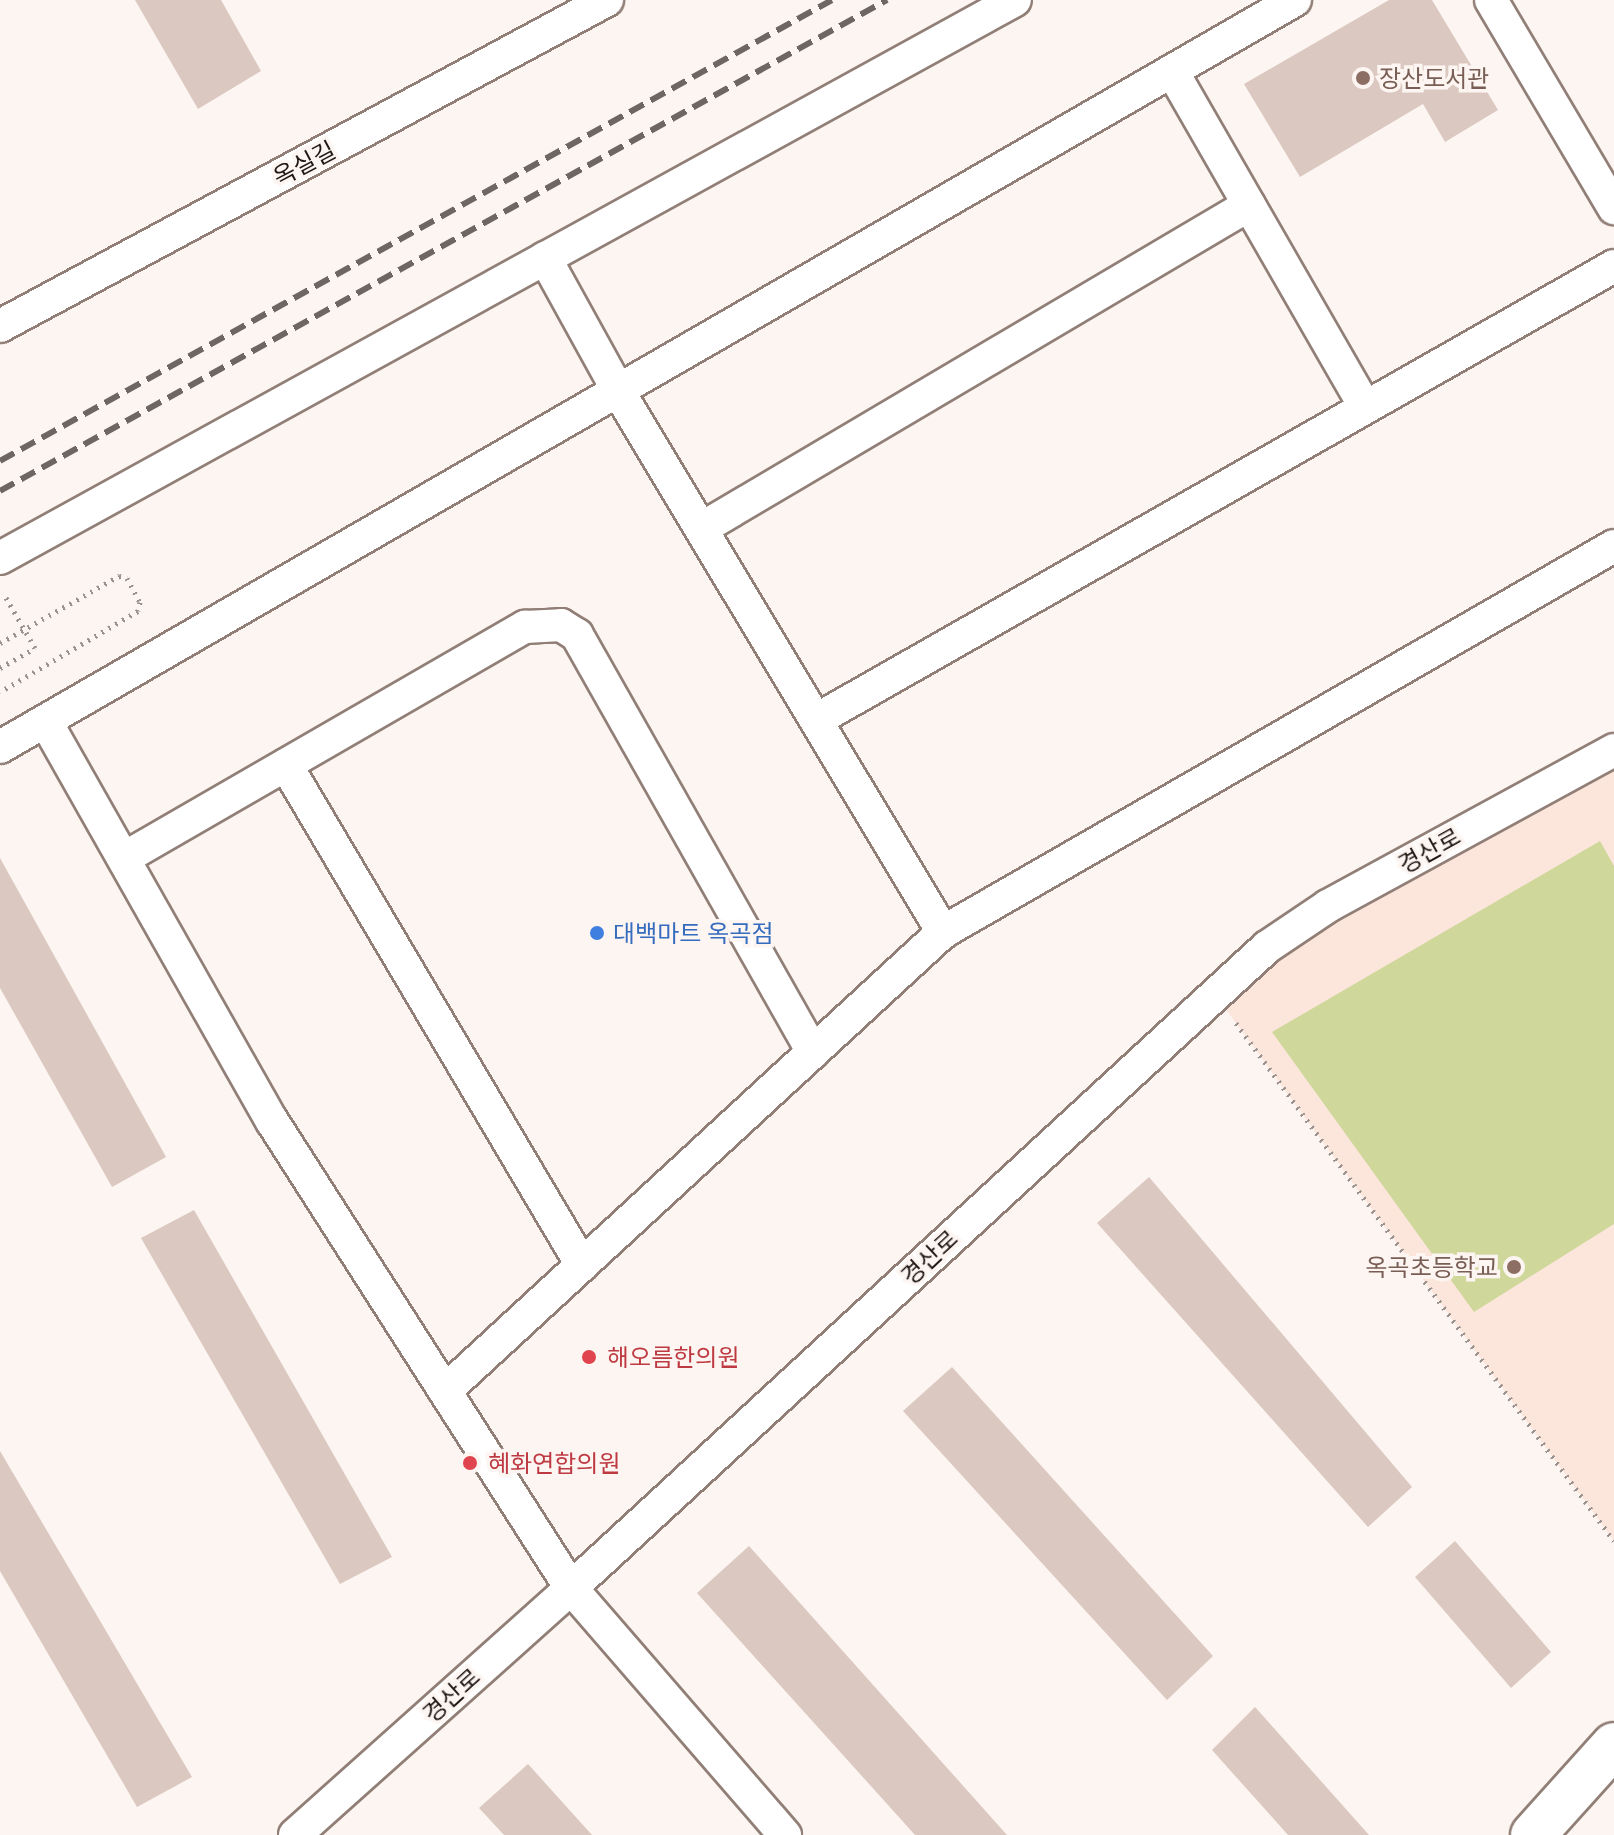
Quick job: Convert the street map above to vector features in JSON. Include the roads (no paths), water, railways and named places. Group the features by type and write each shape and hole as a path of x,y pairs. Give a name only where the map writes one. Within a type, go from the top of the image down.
{"street":[{"name":"옥실길","path":"0,326 607,0"},
{"path":"0,558 1015,0"},
{"path":"0,747 620,394 1295,0"},
{"path":"1491,0 1614,208"},
{"path":"1172,71 1365,407"},
{"path":"704,527 1249,205"},
{"path":"545,258 620,394 704,527 943,932"},
{"path":"818,719 1614,266"},
{"path":"445,1391 943,932 1614,546"},
{"path":"126,857 525,627 561,625 577,635 813,1052"},
{"path":"46,722 126,857 272,1121 571,1588 785,1835"},
{"name":"경산로","path":"295,1835 571,1588 1267,947 1328,906 1614,750"},
{"path":"286,765 582,1265"},
{"path":"1533,1835 1614,1745"}],"railway":[{"path":"0,461 832,0"},
{"path":"0,491 887,0"}],"place":[{"name":"장산도서관","path":"1363,78"},
{"name":"대백마트 옥곡점","path":"597,933"},
{"name":"옥곡초등학교","path":"1514,1267"},
{"name":"해오름한의원","path":"589,1357"},
{"name":"혜화연합의원","path":"470,1463"}]}
